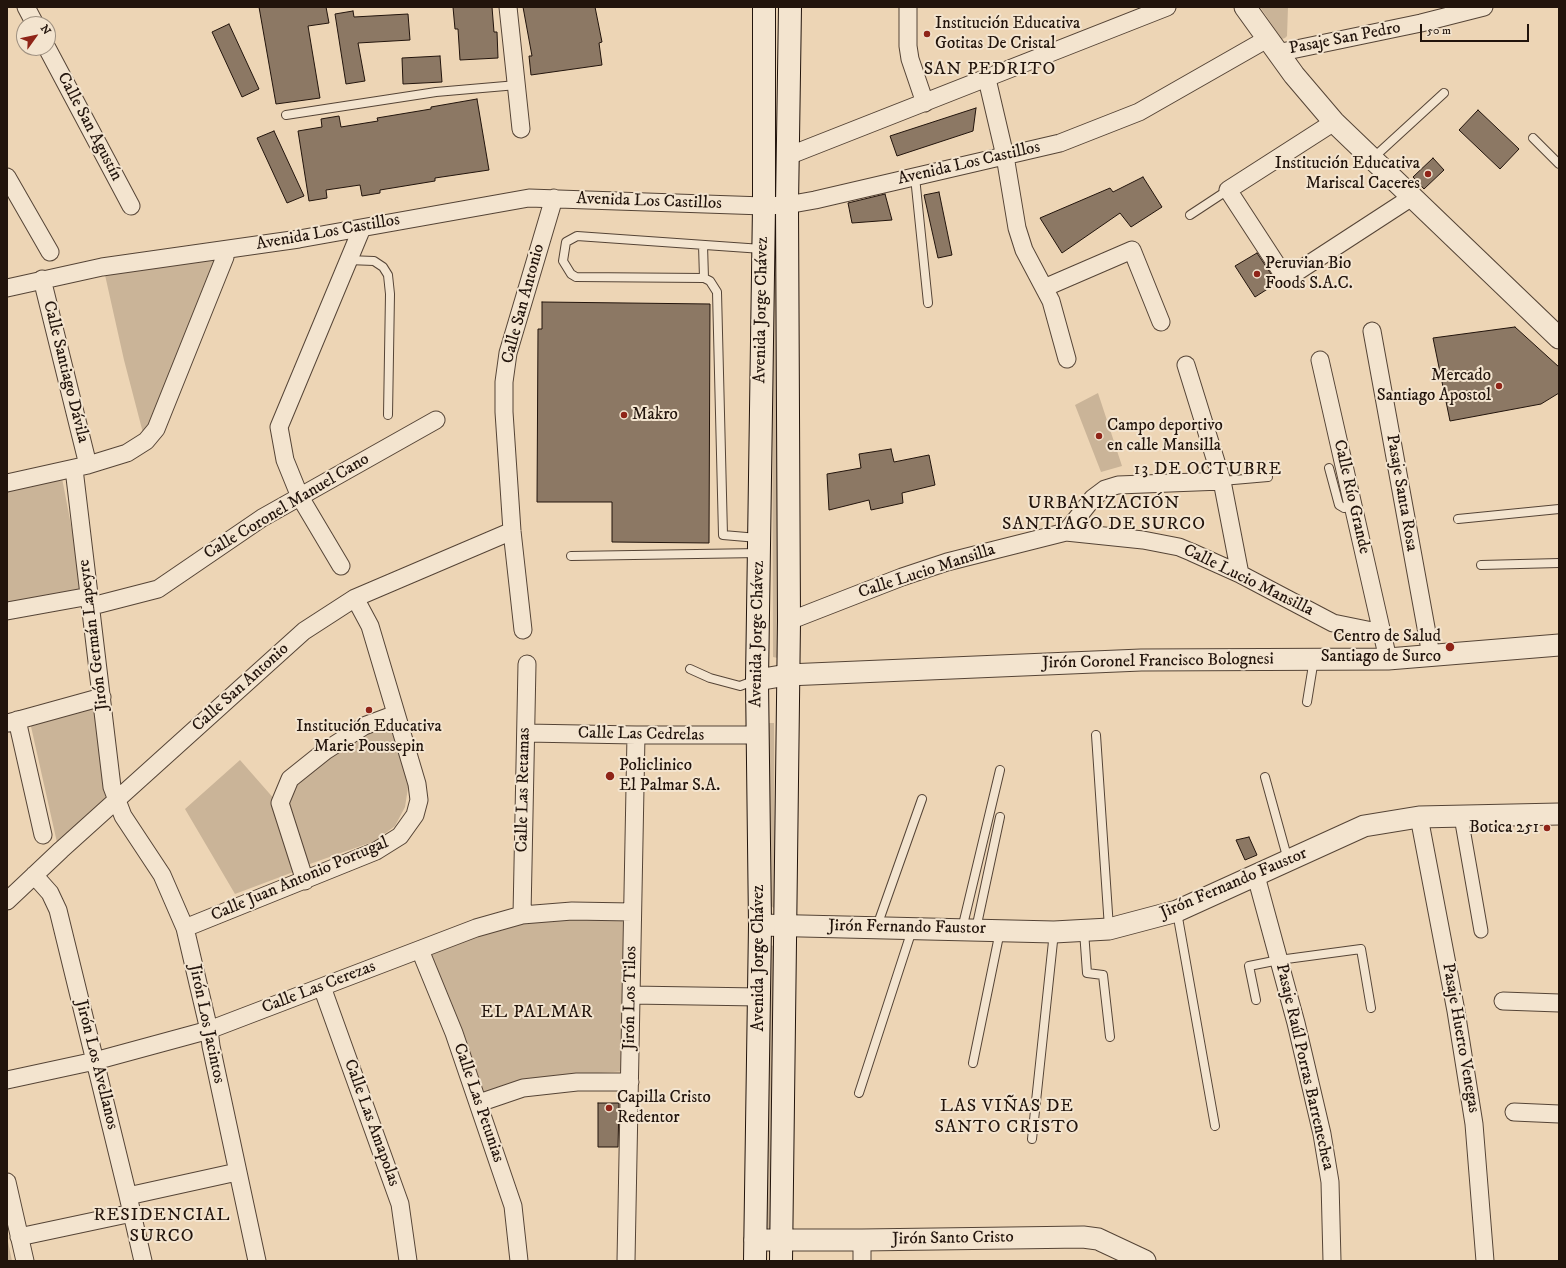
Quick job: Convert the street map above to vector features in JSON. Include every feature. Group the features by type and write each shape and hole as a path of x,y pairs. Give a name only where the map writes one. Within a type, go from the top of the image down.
{"main road":[{"name":"Avenida Jorge Chávez","path":"755,1251 760,925 757,680 764,206 764,7"},
{"name":"Avenida Jorge Chávez","path":"781,1250 787,675 789,621 787,205 790,7"}],"street":[{"path":"26,7 31,16"},
{"path":"508,7 518,85 521,129"},
{"path":"908,7 909,53 924,103"},
{"path":"788,156 988,79 1166,7"},
{"path":"1245,7 1272,46 1334,122 1559,338"},
{"name":"Pasaje San Pedro","path":"1272,46 1421,23 1484,7"},
{"name":"Avenida Los Castillos","path":"7,288 102,267 362,228 529,198 764,206 787,205 1060,143 1139,112 1272,46"},
{"name":"Calle San Agustín","path":"51,56 131,206"},
{"path":"988,79 1005,156 1017,228 1024,250 1051,300 1067,359"},
{"path":"1334,122 1228,190 1286,279 1412,197"},
{"path":"7,177 50,252"},
{"name":"Calle San Antonio","path":"523,630 512,531 504,412 505,374 508,353 554,198"},
{"path":"341,566 300,496 285,460 279,427 362,228"},
{"path":"7,483 81,467 138,447 156,429 223,262 223,250"},
{"path":"1044,288 1132,250 1161,322"},
{"name":"Calle Santiago Dávila","path":"42,280 81,467"},
{"name":"Pasaje Santa Rosa","path":"1372,332 1431,655"},
{"name":"Calle Río Grande","path":"1320,360 1382,633"},
{"path":"1186,365 1222,481 1240,574"},
{"name":"Calle Coronel Manuel Cano","path":"7,611 91,601 158,589 262,518 436,420"},
{"name":"Jirón Germán Lapeyre","path":"81,467 91,601 112,787 116,801"},
{"path":"1066,532 1093,498 1105,489 1118,485 1222,481"},
{"name":"Calle San Antonio","path":"7,901 304,631 355,598 512,531"},
{"name":"Calle Lucio Mansilla","path":"789,621 947,562 1066,532 1143,540 1179,547 1240,574 1334,623 1382,633"},
{"name":"Calle Juan Antonio Portugal","path":"185,928 305,881 376,851 406,829 415,815 419,791 370,626 355,598"},
{"path":"1382,633 1388,659"},
{"name":"Jirón Coronel Francisco Bolognesi","path":"757,680 787,675 1141,660 1388,659 1559,645"},
{"name":"Calle Las Retamas","path":"522,915 527,664"},
{"path":"43,835 12,722 102,697"},
{"path":"305,881 280,803 290,779 325,751 364,726 396,714"},
{"name":"Calle Las Cedrelas","path":"526,733 757,735"},
{"name":"Jirón Los Tilos","path":"626,1261 636,735"},
{"name":"Jirón Los Jacintos","path":"116,801 123,816 162,875 185,928 210,1030 211,1046 256,1261"},
{"name":"Jirón Fernando Faustor","path":"760,925 913,927 1054,932 1109,929 1177,911 1364,826 1419,817 1559,814"},
{"name":"Pasaje Huerto Venegas","path":"1419,817 1456,1011 1474,1124 1485,1261"},
{"path":"1461,817 1481,931"},
{"name":"Jirón Los Avellanos","path":"34,875 50,893 58,910 128,1196 142,1261"},
{"name":"Pasaje Raúl Porras Barrenechea","path":"1256,876 1307,1068 1322,1134 1330,1182 1332,1261"},
{"name":"Calle Las Cerezas","path":"7,1080 95,1061 210,1030 476,928 522,915 572,911 632,912"},
{"name":"Calle Las Petunias","path":"420,950 454,1033 480,1103 513,1206 519,1261"},
{"name":"Calle Las Amapolas","path":"322,988 400,1204 408,1261"},
{"path":"631,995 759,997"},
{"path":"1504,1001 1559,1004"},
{"path":"480,1103 523,1088 577,1082 630,1082"},
{"path":"1514,1112 1559,1114"},
{"path":"128,1196 237,1172"},
{"path":"7,1182 25,1261"},
{"path":"19,1237 132,1213"},
{"name":"Jirón Santo Cristo","path":"755,1251 781,1250 862,1240 1083,1237 1098,1239 1145,1261"},
{"path":"862,1240 862,1261"}],"lane":[{"path":"286,115 436,92 518,85"},
{"path":"1372,159 1444,93"},
{"path":"1533,138 1559,164"},
{"path":"915,177 928,303"},
{"path":"1190,214 1228,190"},
{"path":"759,546 723,535 717,292 710,282 704,278 576,277 571,274 564,261 566,242 577,236 763,249"},
{"path":"703,245 704,278"},
{"path":"348,260 374,261 383,267 388,275 390,294 388,415"},
{"path":"1329,468 1339,505 1344,508 1354,507"},
{"path":"1222,481 1268,477"},
{"path":"1458,519 1559,509"},
{"path":"571,556 759,546"},
{"path":"1482,565 1559,563"},
{"path":"1307,702 1314,659"},
{"path":"690,669 710,678 740,686 757,680"},
{"path":"1096,735 1109,929"},
{"path":"969,929 1000,770"},
{"path":"1265,777 1289,861"},
{"path":"877,927 922,798"},
{"path":"969,929 1000,817"},
{"path":"1177,911 1215,1126"},
{"path":"859,1093 913,927"},
{"path":"973,1063 1000,930"},
{"path":"1084,930 1087,973 1103,975 1110,1037"},
{"path":"1032,1139 1054,932"},
{"path":"1256,1000 1249,966 1279,960 1361,949 1371,1008"}],"shaded area":[{"path":"1260,7 1288,7 1287,36 1285,38 1282,39"},
{"path":"772,220 781,221 778,658 773,657"},
{"path":"213,259 215,261 154,420 143,433 124,360 105,275"},
{"name":"Campo deportivo en calle Mansilla","path":"1098,393 1122,466 1101,472 1075,405"},
{"path":"62,478 84,593 7,607 7,488"},
{"path":"99,701 110,795 58,847 30,722"},
{"path":"394,722 409,781 405,807 395,826 375,841 307,865 286,807 294,785 357,735"},
{"path":"764,723 774,723 775,909 765,901"},
{"path":"240,760 276,801 296,871 235,894 185,809"},
{"path":"533,918 621,918 627,923 628,1071 568,1075 485,1095 463,1031 426,954 478,932"},
{"path":"767,945 775,946 772,1231 764,1231"},
{"path":"7,1237 12,1261 7,1261"}],"building":[{"path":"259,7 326,7 329,23 308,26 320,98 276,104"},
{"path":"453,7 492,7 494,32 497,32 498,58 460,60 458,29 455,29"},
{"path":"523,7 595,7 602,42 599,43 602,65 531,75 529,56 532,56"},
{"path":"353,11 354,17 408,14 410,40 358,43 365,81 346,84 335,14"},
{"path":"229,24 259,89 242,97 212,32"},
{"path":"440,56 442,82 403,84 402,58"},
{"path":"477,99 489,170 435,178 435,181 380,190 380,193 362,196 360,185 326,190 327,198 309,201 298,131 322,127 321,119 339,116 341,127 378,121 377,118 431,109 431,107"},
{"path":"976,108 973,131 897,156 890,136"},
{"path":"1478,110 1519,149 1500,169 1459,130"},
{"path":"274,131 304,196 287,203 257,138"},
{"name":"Institución Educativa Mariscal Caceres","path":"1433,158 1444,170 1424,189 1413,177"},
{"path":"1143,177 1162,207 1131,227 1120,213 1062,253 1040,218 1110,188 1113,192"},
{"path":"939,192 952,255 938,258 924,195"},
{"path":"885,194 892,220 852,223 848,203"},
{"name":"Peruvian Bio Foods S.A.C.","path":"1257,253 1277,283 1255,297 1235,266"},
{"name":"Makro","path":"542,302 710,304 709,543 612,542 612,502 537,502 538,329 542,329"},
{"name":"Mercado Santiago Apostol","path":"1515,327 1559,367 1559,393 1541,404 1450,421 1433,338"},
{"path":"891,449 894,462 929,455 935,485 902,493 903,503 871,510 869,500 829,510 827,474 861,468 859,454"},
{"path":"1249,837 1257,855 1245,860 1236,840"},
{"path":"598,1103 619,1103 618,1147 598,1147"}],"place":[{"name":"Institución Educativa Gotitas De Cristal","path":"927,34"},
{"name":"Institución Educativa Mariscal Caceres","path":"1428,174"},
{"name":"Peruvian Bio Foods S.A.C.","path":"1257,274"},
{"name":"Mercado Santiago Apostol","path":"1499,386"},
{"name":"Makro","path":"624,415"},
{"name":"Campo deportivo en calle Mansilla","path":"1099,436"},
{"name":"Centro de Salud Santiago de Surco","path":"1450,647"},
{"name":"Institución Educativa Marie Poussepin","path":"369,710"},
{"name":"Policlinico El Palmar S.A.","path":"610,776"},
{"name":"Botica 251","path":"1547,828"},
{"name":"Capilla Cristo Redentor","path":"609,1108"}],"district":[{"name":"SAN PEDRITO","path":"990,70"},
{"name":"13 DE OCTUBRE","path":"1208,470"},
{"name":"URBANIZACIÓN SANTIAGO DE SURCO","path":"1104,514"},
{"name":"EL PALMAR","path":"537,1013"},
{"name":"LAS VIÑAS DE SANTO CRISTO","path":"1007,1117"},
{"name":"RESIDENCIAL SURCO","path":"162,1226"}]}
